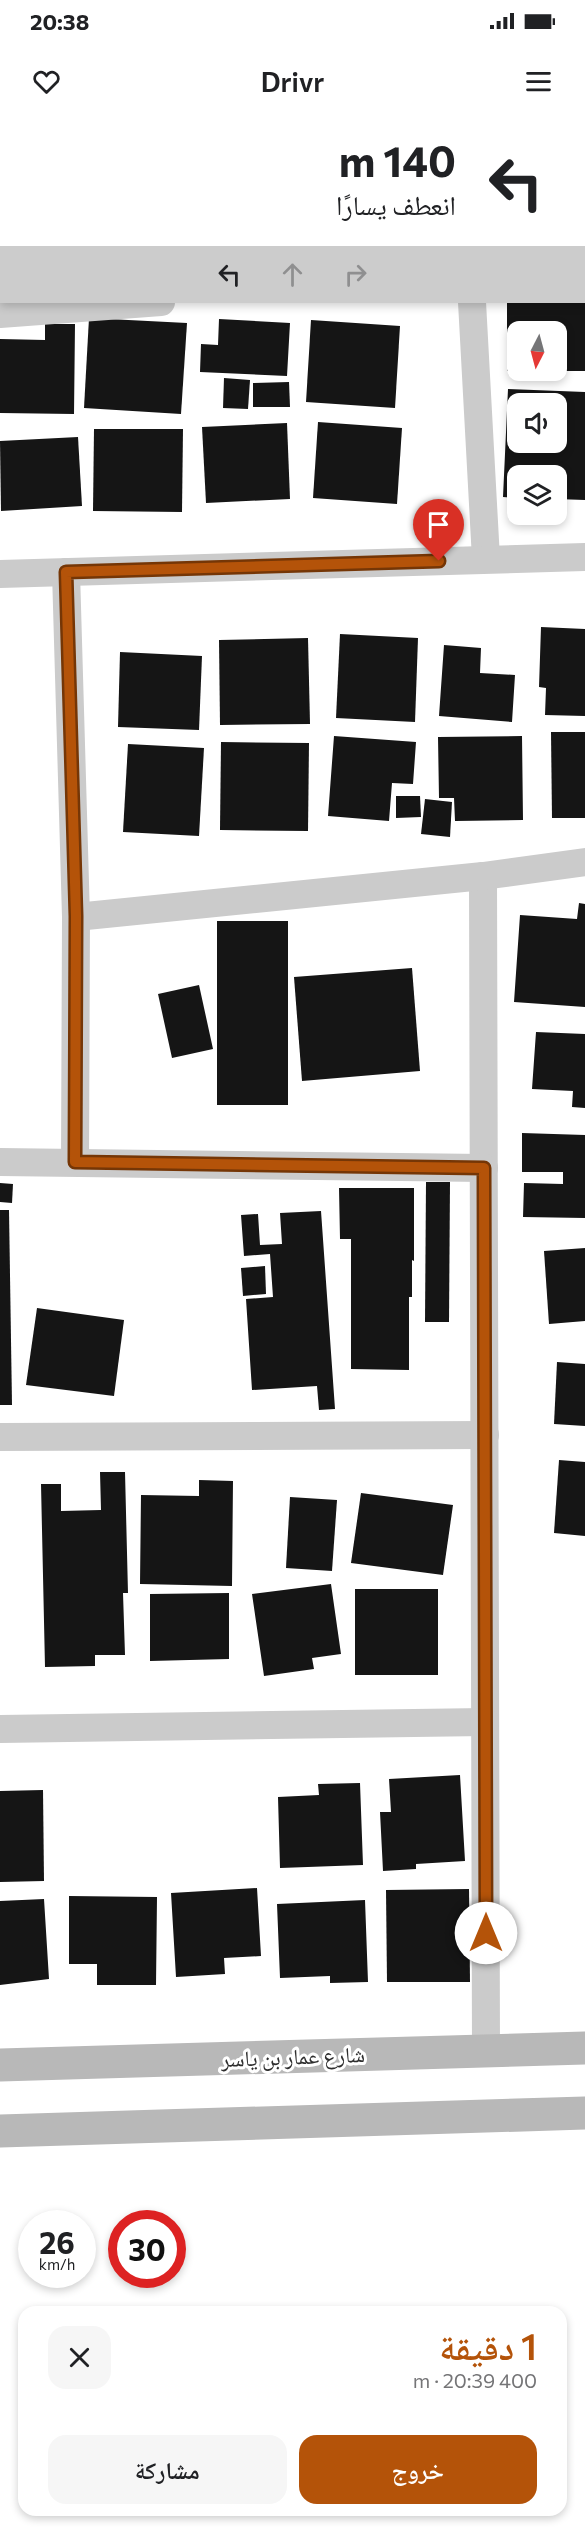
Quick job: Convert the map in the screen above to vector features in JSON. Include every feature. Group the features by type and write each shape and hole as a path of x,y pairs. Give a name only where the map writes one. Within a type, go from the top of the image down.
{"street":[{"path":"0,314 148,303"},
{"path":"472,303 486,559"},
{"path":"0,574 585,557"},
{"path":"66,572 76,916 75,1162"},
{"path":"76,916 483,876 585,862"},
{"path":"483,876 486,2051"},
{"path":"0,1162 484,1168"},
{"path":"0,1437 484,1435"},
{"path":"0,1729 485,1722"},
{"name":"شارع عمار بن ياسر","path":"0,2065 585,2048"},
{"path":"0,2131 585,2113"}],"building":[{"path":"507,303 585,303 585,371 567,371 567,321 507,321"},
{"path":"89,318 187,323 181,414 84,408"},
{"path":"219,319 290,323 287,376 200,372 201,344 218,345"},
{"path":"311,320 400,326 395,408 306,402"},
{"path":"45,324 75,324 74,414 0,413 0,339 45,340"},
{"path":"224,378 250,380 248,409 223,408"},
{"path":"289,382 290,407 253,407 253,383"},
{"path":"508,389 585,392 585,500 567,499 567,465 507,465 507,497 503,497 507,411 507,453 567,453 567,393 508,393"},
{"path":"318,422 402,428 397,504 313,498"},
{"path":"287,423 290,499 206,503 202,427"},
{"path":"94,429 183,429 182,512 93,511"},
{"path":"78,437 82,506 1,511 0,441"},
{"path":"541,627 585,629 585,716 545,715 546,688 539,687"},
{"path":"340,634 418,638 415,722 336,718"},
{"path":"308,638 310,724 220,725 219,640"},
{"path":"444,645 481,648 480,673 515,675 512,722 439,716"},
{"path":"120,652 202,656 199,730 118,727"},
{"path":"551,732 585,732 585,818 552,818"},
{"path":"334,736 416,742 413,784 392,783 389,821 328,816"},
{"path":"522,736 523,820 455,821 454,798 439,798 438,737"},
{"path":"221,742 309,743 308,831 220,830"},
{"path":"128,744 204,748 199,836 123,832"},
{"path":"396,796 420,796 421,817 396,818"},
{"path":"425,799 452,802 450,837 421,834"},
{"path":"579,903 585,904 585,1007 514,1002 520,915 577,919"},
{"path":"217,921 288,921 288,1105 217,1105"},
{"path":"412,968 420,1071 302,1081 294,977"},
{"path":"199,985 213,1049 172,1058 158,994"},
{"path":"536,1032 585,1034 585,1108 572,1107 573,1091 532,1089"},
{"path":"522,1133 585,1135 585,1218 523,1217 524,1183 563,1184 563,1172 522,1172"},
{"path":"426,1182 450,1182 449,1322 425,1322"},
{"path":"0,1183 13,1184 12,1203 0,1202"},
{"path":"339,1188 414,1188 414,1261 412,1260 412,1297 409,1297 409,1370 351,1369 351,1239 340,1239"},
{"path":"0,1210 9,1210 12,1405 0,1405"},
{"path":"321,1211 335,1409 319,1410 317,1386 252,1390 246,1299 273,1297 270,1254 244,1256 241,1215 258,1214 260,1245 282,1244 280,1213"},
{"path":"585,1248 585,1321 549,1324 544,1251"},
{"path":"265,1266 266,1294 243,1296 241,1268"},
{"path":"37,1308 124,1320 114,1396 26,1385"},
{"path":"557,1362 585,1364 585,1426 554,1424"},
{"path":"559,1460 585,1462 585,1536 554,1533"},
{"path":"100,1472 125,1472 128,1593 123,1593 125,1655 95,1655 95,1666 45,1667 41,1484 61,1484 61,1511 101,1510"},
{"path":"199,1480 233,1481 232,1586 140,1584 141,1495 199,1496"},
{"path":"361,1493 453,1505 443,1575 351,1563"},
{"path":"290,1497 337,1500 332,1571 286,1568"},
{"path":"331,1584 341,1654 312,1658 314,1669 264,1676 252,1594"},
{"path":"355,1589 438,1589 438,1675 355,1675"},
{"path":"229,1593 229,1659 150,1661 150,1594"},
{"path":"460,1775 465,1861 416,1864 416,1869 383,1871 380,1812 391,1812 389,1779"},
{"path":"360,1783 363,1865 280,1868 278,1797 319,1795 318,1784"},
{"path":"43,1790 44,1881 0,1882 0,1791"},
{"path":"257,1888 261,1956 224,1958 225,1974 176,1977 171,1893"},
{"path":"469,1889 470,1982 387,1982 386,1890"},
{"path":"69,1896 157,1897 156,1985 97,1985 97,1964 69,1964"},
{"path":"44,1899 49,1979 0,1985 0,1901"},
{"path":"365,1900 368,1982 330,1983 330,1976 280,1978 277,1904"}],"route":[{"path":"439,561 66,572 76,916 75,1162 484,1168 486,1933"}]}
